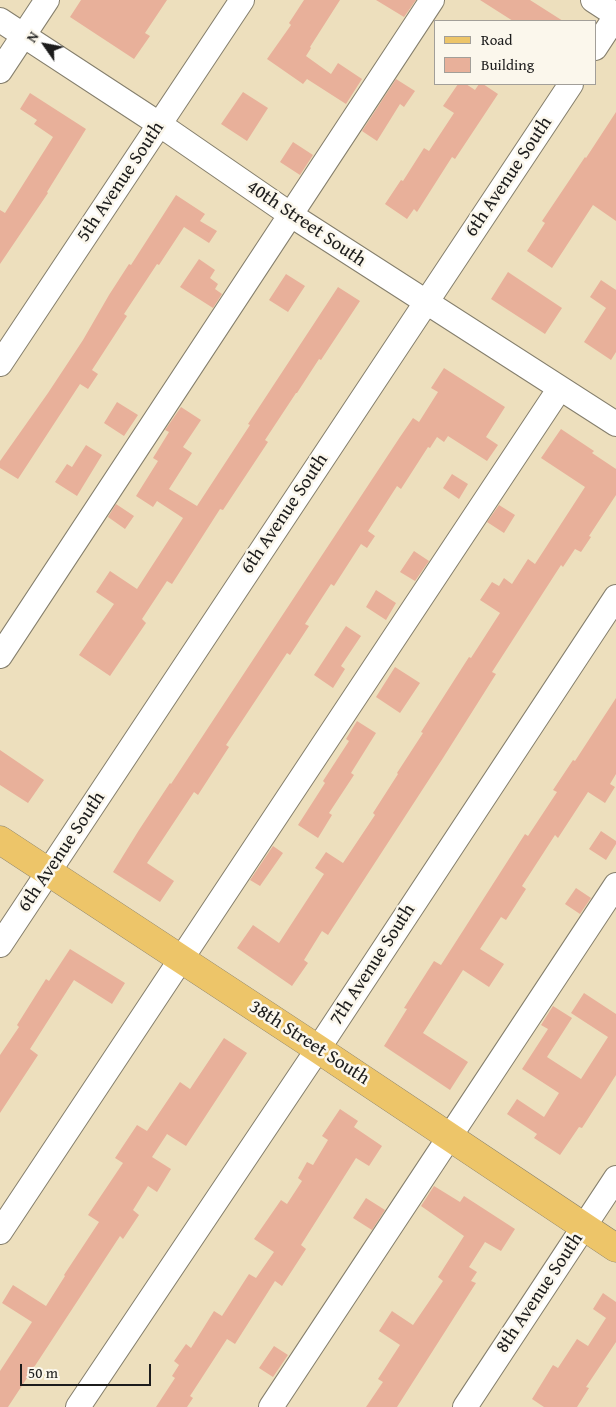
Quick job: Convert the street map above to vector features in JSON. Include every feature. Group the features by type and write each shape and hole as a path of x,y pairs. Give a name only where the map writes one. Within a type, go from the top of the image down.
{"main road":[{"name":"38th Street South","path":"0,840 616,1248"}],"street":[{"path":"0,71 47,0"},
{"name":"5th Avenue South","path":"0,364 242,0"},
{"path":"0,656 432,0"},
{"path":"593,0 616,16 596,46"},
{"name":"40th Street South","path":"0,20 159,124 290,215 616,424"},
{"name":"6th Avenue South","path":"0,945 570,85"},
{"path":"0,1232 560,388"},
{"name":"7th Avenue South","path":"78,1407 318,1049 616,597"},
{"path":"271,1407 616,885"},
{"name":"8th Avenue South","path":"465,1407 616,1178"}],"building":[{"path":"81,0 167,0 145,33 150,36 134,59 70,17"},
{"path":"304,0 340,0 306,56 331,74 338,63 362,79 346,104 307,79 303,84 267,59 291,25 289,23"},
{"path":"376,0 416,0 404,17"},
{"path":"480,0 530,0 561,20 511,20"},
{"path":"396,79 415,91 404,107 400,104 377,141 362,131"},
{"path":"457,85 468,85 475,90 478,85 484,85 498,94 455,159 452,157 417,212 414,209 407,219 385,204 401,180 403,181 424,148 429,151 454,113 443,106"},
{"path":"243,92 268,108 247,141 221,124"},
{"path":"30,93 86,129 48,193 0,264 0,210 5,213 53,137 34,124 37,120 20,109"},
{"path":"616,112 616,221 593,205 552,268 527,251 545,223 542,221"},
{"path":"293,142 313,155 300,175 280,162"},
{"path":"176,195 205,214 200,221 217,231 209,243 184,227 124,314 127,316 92,370 98,374 88,389 80,384 18,479 0,468 0,461 48,393 129,264 131,265"},
{"path":"199,259 215,270 210,278 218,284 215,289 222,294 213,308 180,287"},
{"path":"508,272 562,308 545,334 491,299"},
{"path":"286,274 305,286 288,312 269,300"},
{"path":"601,280 616,290 616,352 611,360 584,342 606,308 590,297"},
{"path":"338,287 360,301 321,360 319,359 296,393 265,440 268,442 223,510 220,509 172,584 167,581 142,619 146,623 110,676 79,655 114,604 96,592 110,571 137,589 183,518 157,501 153,507 136,496 158,461 153,458 169,432 165,430 181,407 201,420 183,447 192,453 169,489 197,506 250,425 248,424"},
{"path":"444,368 505,407 486,437 498,445 487,461 448,436 444,442 437,437 430,448 428,447 401,489 397,486 368,531 375,536 367,548 361,544 334,586 331,584 305,624 309,626 290,655 287,653 226,745 229,747 198,795 194,792 147,863 174,881 160,902 113,872 400,437 413,418 419,422 438,392 431,388"},
{"path":"117,402 138,415 124,436 104,423"},
{"path":"561,429 594,451 592,453 616,469 616,495 589,536 591,537 581,552 575,549 563,567 561,565 492,672 496,674 443,758 328,935 322,931 304,960 308,963 292,986 237,948 253,925 279,943 324,874 315,868 326,852 343,863 375,815 373,813 423,733 421,732 500,613 480,600 492,582 499,586 504,578 512,584 528,559 535,564 585,487 541,458"},
{"path":"86,445 102,455 77,496 55,482 67,464 72,467"},
{"path":"452,474 468,484 459,499 443,488"},
{"path":"116,504 134,516 125,529 108,517"},
{"path":"499,505 515,515 504,533 487,522"},
{"path":"414,551 429,561 415,581 400,572"},
{"path":"376,590 396,603 386,620 366,607"},
{"path":"346,626 361,636 341,666 345,669 333,688 314,675"},
{"path":"395,667 420,683 400,713 376,697"},
{"path":"616,698 616,774 610,784 615,787 605,803 588,792 558,838 555,835 522,886 526,889 506,920 501,917 480,949 504,964 489,987 463,970 423,1033 468,1062 450,1090 384,1046 407,1009 404,1008 434,961 441,965 525,834 528,836 557,792 553,790 573,760 575,761"},
{"path":"357,721 376,733 351,773 354,775 329,813 332,815 318,838 298,825 349,741 346,739"},
{"path":"0,750 44,780 28,803 0,785"},
{"path":"601,831 616,841 606,860 589,849"},
{"path":"273,846 283,853 260,886 250,880"},
{"path":"576,888 591,898 580,914 565,904"},
{"path":"70,949 125,983 112,1004 74,980 30,1049 38,1055 0,1113 0,1055 19,1027 17,1025 46,979 49,981"},
{"path":"584,993 616,1014 616,1075 582,1128 579,1127 560,1155 534,1138 537,1134 507,1114 517,1099 544,1117 559,1093 522,1069 548,1029 541,1025 553,1006 572,1018 547,1057 581,1079 608,1037 571,1013"},
{"path":"224,1038 247,1053 186,1146 167,1134 152,1157 171,1169 157,1192 148,1186 133,1210 139,1215 123,1239 120,1236 8,1407 0,1407 0,1371 32,1322 2,1303 13,1285 46,1306 99,1222 88,1215 123,1163 115,1158 137,1125 147,1131 180,1082 190,1089"},
{"path":"340,1109 358,1121 354,1127 382,1146 369,1166 356,1158 301,1245 306,1249 282,1286 275,1281 235,1344 227,1339 190,1396 193,1398 187,1407 156,1407 175,1378 172,1376 179,1365 174,1361 186,1344 191,1348 214,1311 222,1316 249,1274 256,1278 274,1252 254,1239 281,1200 287,1204 302,1181 298,1178 307,1162 313,1165 328,1140 322,1136"},
{"path":"434,1186 460,1202 464,1196 515,1229 501,1251 485,1242 469,1267 477,1272 471,1281 476,1283 397,1407 366,1407 383,1382 378,1379 400,1345 379,1331 392,1311 413,1325 443,1281 438,1277 464,1236 421,1206"},
{"path":"366,1198 385,1210 372,1230 353,1218"},
{"path":"603,1293 616,1302 616,1342 586,1387 589,1388 577,1407 544,1407 532,1399 553,1365 558,1368 577,1339 588,1346 606,1318 593,1309"},
{"path":"274,1346 288,1355 273,1377 259,1368"}]}
